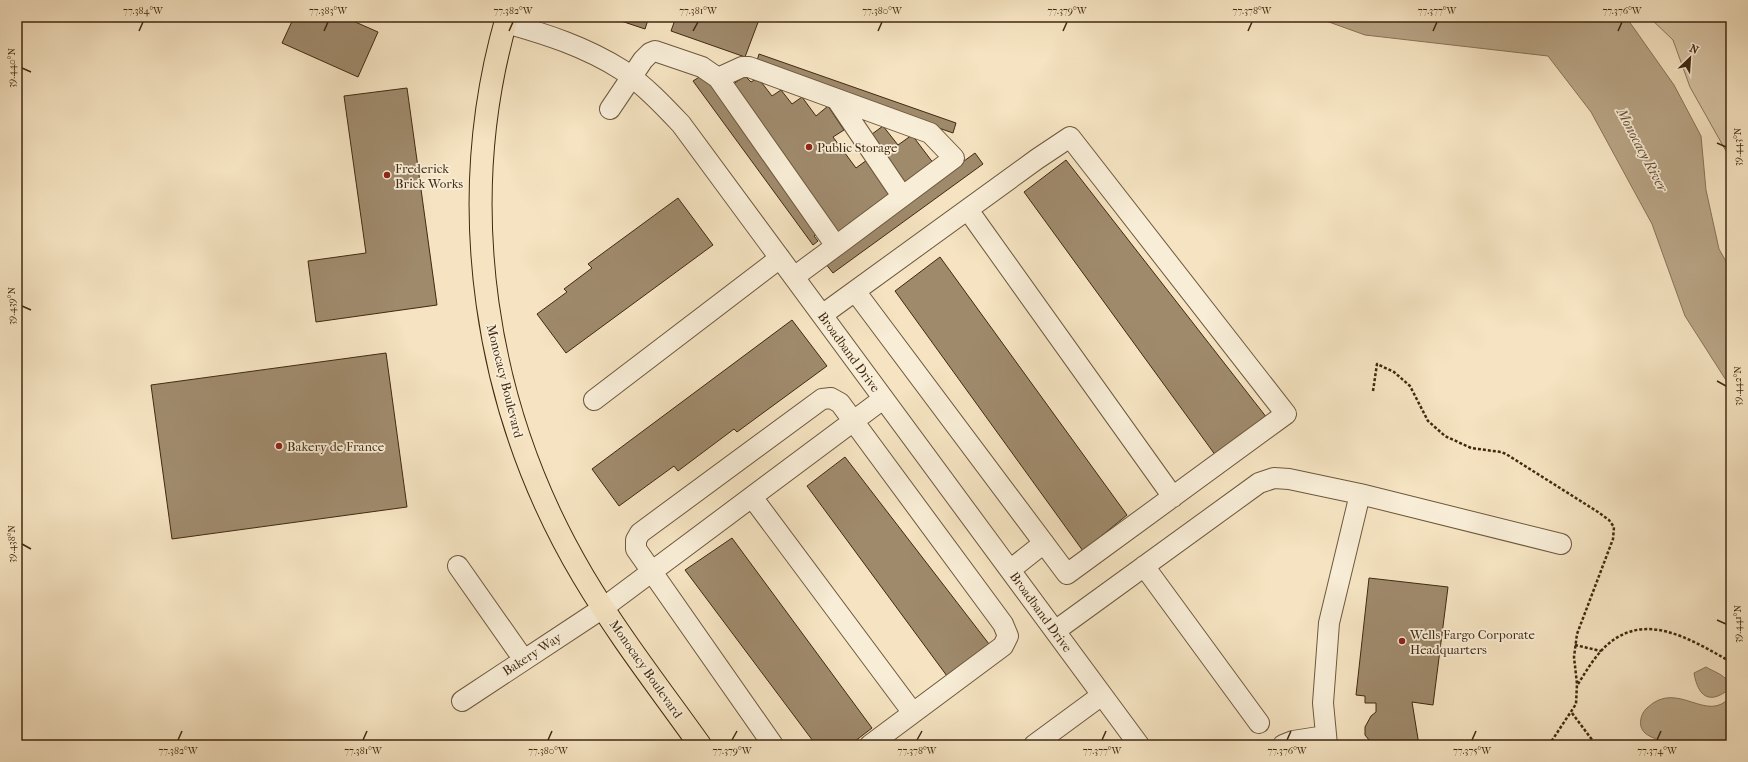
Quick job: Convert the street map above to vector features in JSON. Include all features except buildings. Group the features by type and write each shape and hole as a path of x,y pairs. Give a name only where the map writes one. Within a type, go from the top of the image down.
{"main road":[{"name":"Monocacy Boulevard","path":"507,20 492,83 484,138 481,201 482,252 487,303 495,350 520,442 543,498 560,534 603,608 700,745"}],"street":[{"name":"Broadband Drive","path":"507,20 578,47 622,70 657,99 681,124 1139,745"},
{"path":"610,109 631,77 650,53 656,51 702,67 718,78 836,246"},
{"path":"718,78 742,67 748,68 930,134 954,158 794,277"},
{"path":"837,100 902,196"},
{"path":"822,315 855,291 968,210 1070,136 1286,414 1067,574 855,291"},
{"path":"968,210 1172,497"},
{"path":"594,400 780,258"},
{"path":"773,745 636,549 636,540 640,533 822,399 831,398 840,403 1003,624 1008,636 1003,646 870,745"},
{"name":"Bakery Way","path":"462,701 603,608 883,399"},
{"path":"1055,631 1259,483 1274,478 1289,479 1360,494 1561,544"},
{"path":"1283,745 1293,741 1326,741 1323,704 1329,623 1360,494"},
{"path":"752,497 913,714"},
{"path":"1010,570 1044,543"},
{"path":"458,566 524,660"},
{"path":"1144,566 1259,723"},
{"path":"1034,745 1102,695"}],"path":[{"path":"1373,390 1377,364"},
{"path":"1577,684 1601,651 1625,632 1639,628 1662,630 1676,634 1731,662"},
{"path":"1575,644 1601,651"},
{"path":"1572,713 1596,745"},
{"path":"1580,745 1593,742"}],"shaded area":[{"path":"1649,17 1731,17 1731,160 1690,87 1673,40"}],"water":[{"name":"Monocacy River","path":"1315,17 1626,17 1674,85 1701,136 1706,190 1719,249 1731,270 1731,388 1685,316 1652,224 1591,112 1548,56 1365,35"},
{"path":"1706,667 1725,678 1728,681 1729,689 1716,697 1706,696 1702,693 1698,688 1694,673"},
{"path":"1731,696 1731,745 1669,745 1648,735 1641,727 1641,720 1645,710 1659,700 1670,698 1681,699 1702,705 1712,706 1722,704"}],"place":[{"name":"Public Storage","path":"809,147"},
{"name":"Frederick Brick Works","path":"387,175"},
{"name":"Bakery de France","path":"279,446"},
{"name":"Wells Fargo Corporate Headquarters","path":"1402,641"}]}
